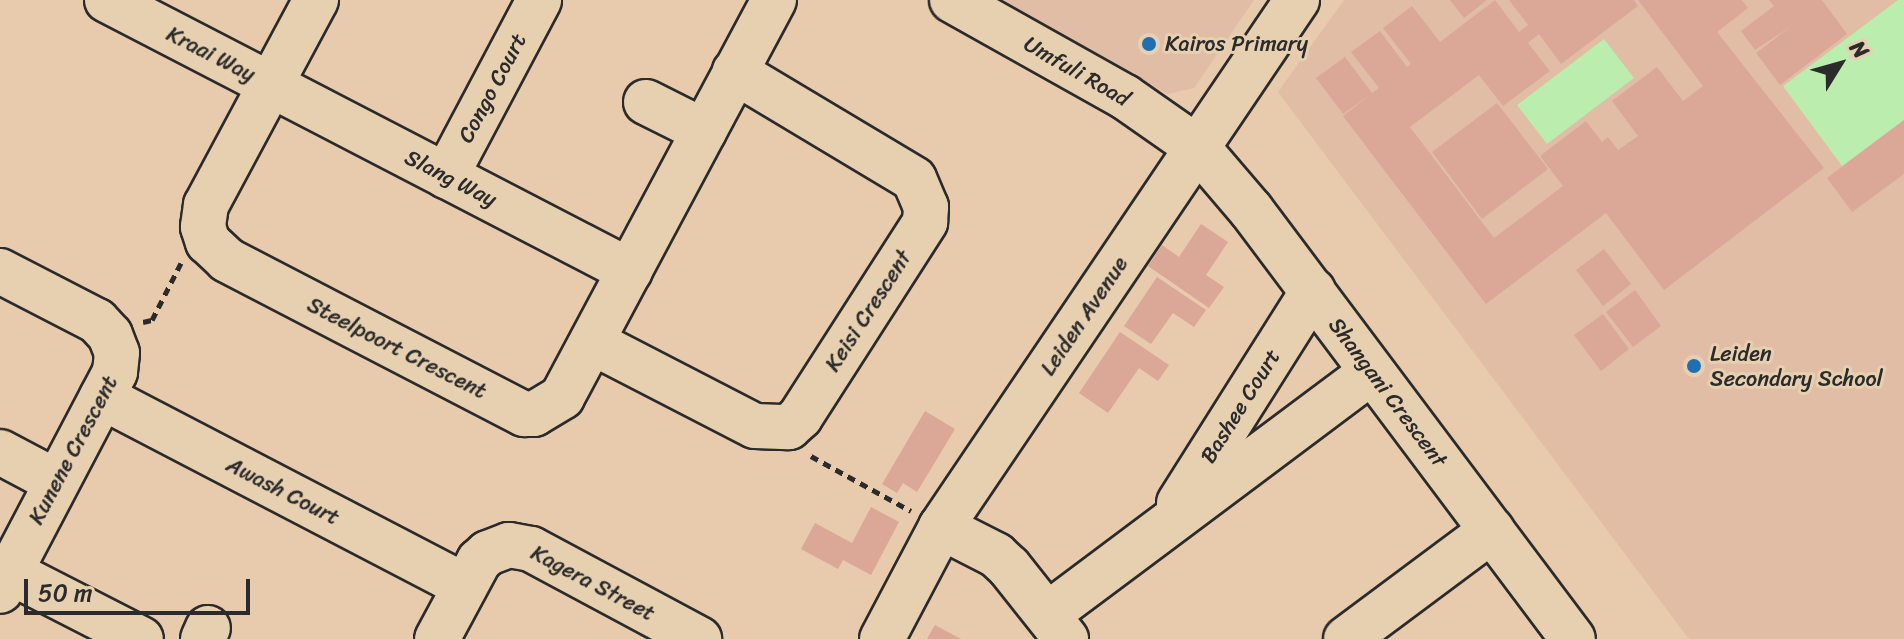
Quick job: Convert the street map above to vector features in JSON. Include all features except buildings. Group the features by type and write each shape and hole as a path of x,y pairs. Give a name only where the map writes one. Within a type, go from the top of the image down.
{"street":[{"name":"Kraai Way","path":"107,0 272,86"},
{"path":"208,242 203,227 206,205 316,0"},
{"name":"Congo Court","path":"446,176 539,0"},
{"name":"Umfuli Road","path":"952,0 1125,97 1198,148"},
{"name":"Leiden Avenue","path":"882,639 941,527 1297,0"},
{"name":"Steelpoort Crescent","path":"208,242 227,260 524,414 544,410 562,397 592,342 735,72 765,3"},
{"name":"Keisi Crescent","path":"735,72 914,179 926,207 925,222 800,417 789,427"},
{"name":"Slang Way","path":"272,86 630,271"},
{"path":"646,102 704,131"},
{"name":"Shangani Crescent","path":"1198,148 1251,210 1313,291 1573,639"},
{"path":"0,271 104,327"},
{"name":"Bashee Court","path":"1168,521 1313,291"},
{"name":"Kunene Crescent","path":"5,582 55,481 102,397 116,363 114,344 104,327"},
{"path":"592,342 755,426 789,427"},
{"name":"Bashee Court","path":"1057,626 1168,521 1372,372"},
{"name":"Awash Court","path":"102,397 465,586"},
{"path":"0,452 55,481"},
{"path":"941,527 996,555 1057,626"},
{"path":"1346,639 1492,530"},
{"name":"Kagera Street","path":"437,639 479,561 488,553 509,545 521,546 687,636"},
{"path":"5,582 141,639"}],"path":[{"path":"104,327 152,320 188,248 208,242"},
{"path":"789,427 811,456 941,527"}],"shaded area":[{"name":"Kairos Primary","path":"991,0 1254,0 1194,88 1168,94"},
{"name":"Leiden Secondary School","path":"1344,0 1904,0 1904,639 1689,639 1278,92"}],"green space":[{"path":"1898,0 1904,0 1904,120 1842,166 1783,86"},
{"path":"1604,39 1634,78 1547,144 1517,105"}],"place":[{"name":"Kairos Primary","path":"1149,44"},
{"name":"Leiden Secondary School","path":"1694,366"}]}
